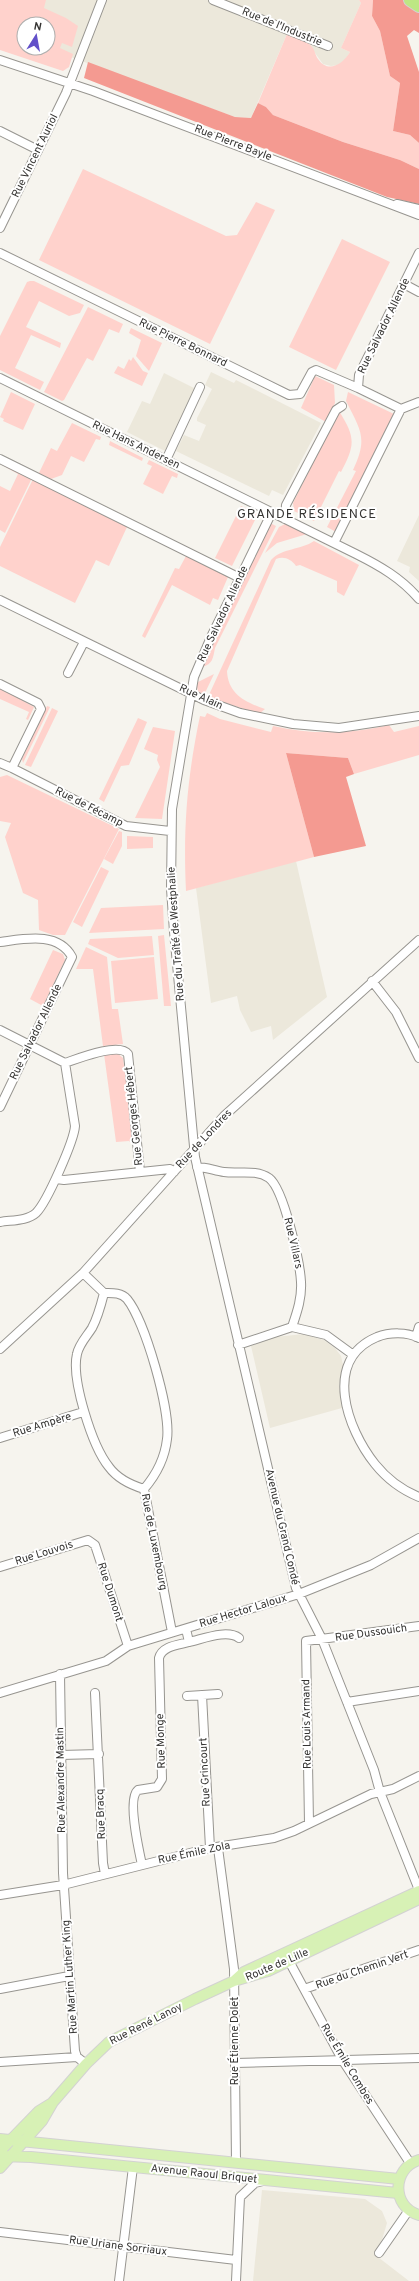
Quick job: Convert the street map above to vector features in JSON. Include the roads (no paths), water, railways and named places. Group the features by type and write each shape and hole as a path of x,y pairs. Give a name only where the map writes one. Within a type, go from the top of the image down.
{"highway":[{"path":"410,0 419,6"}],"main road":[{"name":"Route de Lille","path":"234,1981 244,1972 419,1890"},
{"name":"Route de Lille","path":"234,1981 258,1975 419,1899"},
{"name":"Rue René Lanoy","path":"3,2148 23,2142 42,2121 53,2102 86,2064 109,2042 234,1981"},
{"name":"Rue René Lanoy","path":"0,2168 3,2148 39,2111 53,2102"},
{"name":"Avenue Raoul Briquet","path":"3,2148 23,2142 40,2143 399,2179"},
{"name":"Avenue Raoul Briquet","path":"3,2148 133,2167 398,2193"},
{"path":"415,2162 399,2179 398,2193 409,2210 419,2215"}],"street":[{"name":"Rue Vincent Auriol","path":"1,223 70,84 102,0"},
{"name":"Rue de l'Industrie","path":"213,0 328,46"},
{"name":"Rue Pierre Bayle","path":"0,60 70,84 394,204 419,215"},
{"path":"0,131 38,150"},
{"name":"Rue Pierre Bayle","path":"394,204 406,205 419,209"},
{"name":"Rue Pierre Bonnard","path":"0,253 289,395 300,394 312,372 316,370 358,388"},
{"name":"Rue Salvador Allende","path":"401,409 358,388 359,375 419,253"},
{"path":"404,284 419,292"},
{"name":"Rue Hans Andersen","path":"0,378 390,572 408,587 419,599"},
{"path":"166,460 200,387"},
{"path":"334,543 401,409 419,402"},
{"path":"285,519 286,505 336,410 342,406"},
{"path":"0,459 240,578"},
{"name":"Rue Salvador Allende","path":"187,720 190,693 194,678 211,638 272,512"},
{"name":"Rue Alain","path":"0,600 214,705 240,713 315,727 358,726 419,716"},
{"path":"68,673 84,642"},
{"path":"0,684 38,703 40,706 40,713 12,768"},
{"name":"Rue du Traîté de Westphalie","path":"187,720 178,765 170,831 174,932 195,1148"},
{"name":"Rue de Fécamp","path":"0,762 126,826 170,831"},
{"name":"Rue Salvador Allende","path":"0,942 35,938 48,939 68,950 72,957 0,1107"},
{"name":"Rue de Londres","path":"0,1349 83,1273 224,1116 419,940"},
{"path":"372,981 396,1012 419,1056"},
{"path":"0,1030 65,1063 75,1126 74,1135 56,1179 36,1212 27,1218 0,1222"},
{"name":"Rue Georges Hébert","path":"65,1063 105,1051 121,1050 128,1054 140,1172"},
{"name":"Avenue du Grand Condé","path":"195,1148 197,1167 238,1345 299,1594 322,1639 374,1770 380,1792 419,1890"},
{"name":"Rue Villars","path":"197,1167 233,1173 257,1173 270,1178 273,1183 284,1206 301,1281 300,1298 292,1327"},
{"path":"56,1179 64,1180 170,1169 174,1172"},
{"path":"83,1273 104,1293 113,1293 126,1298 153,1356 167,1437 161,1461 144,1488"},
{"name":"Rue de Luxembourg","path":"104,1293 100,1311 76,1355 76,1372 83,1412 108,1466 133,1486 144,1488 172,1632"},
{"path":"238,1345 292,1327 326,1335 352,1354"},
{"path":"419,1327 417,1337 404,1334 384,1334 368,1341 352,1354 348,1363 344,1389 349,1414 354,1429 368,1453 384,1474 406,1492 419,1497"},
{"name":"Rue Ampère","path":"0,1438 83,1412"},
{"name":"Rue Hector Laloux","path":"0,1693 106,1661 128,1646 299,1594 371,1565 419,1538"},
{"name":"Rue Louvois","path":"0,1567 88,1540"},
{"name":"Rue Dumont","path":"88,1540 95,1544 128,1646"},
{"name":"Rue Dussouich","path":"322,1639 419,1626"},
{"path":"186,1629 189,1642 223,1635 235,1635 239,1638"},
{"name":"Rue Louis Armand","path":"309,1823 304,1643 306,1641 322,1639"},
{"name":"Rue Monge","path":"142,1865 136,1835 134,1797 138,1790 157,1787 162,1779 160,1653 165,1649 189,1642"},
{"name":"Rue Alexandre Mastin","path":"60,1674 63,1885"},
{"path":"347,1702 419,1691"},
{"name":"Rue Bracq","path":"95,1693 103,1863 105,1874"},
{"path":"187,1696 218,1694"},
{"name":"Rue Grincourt","path":"202,1695 214,1848"},
{"path":"61,1755 99,1754"},
{"name":"Rue Émile Zola","path":"0,1895 63,1885 214,1848 274,1838 371,1794 393,1789 419,1776"},
{"name":"Rue Étienne Dolet","path":"214,1848 234,1981 236,2162"},
{"name":"Rue Martin Luther King","path":"63,1885 69,1976 77,2057"},
{"name":"Rue du Chemin Vert","path":"304,1989 419,1950"},
{"name":"Rue Émile Combes","path":"289,1961 343,2060 415,2162"},
{"path":"0,1989 69,1976"},
{"path":"0,2062 77,2057 86,2064"},
{"path":"236,2063 419,2058"},
{"path":"119,2281 133,2167"},
{"path":"236,2281 240,2197 255,2183 265,2180"},
{"path":"379,2253 409,2210"},
{"name":"Rue Uriane Sorriaux","path":"0,2232 236,2260"}],"district":[{"name":"GRANDE RÉSIDENCE","path":"307,515"}]}
